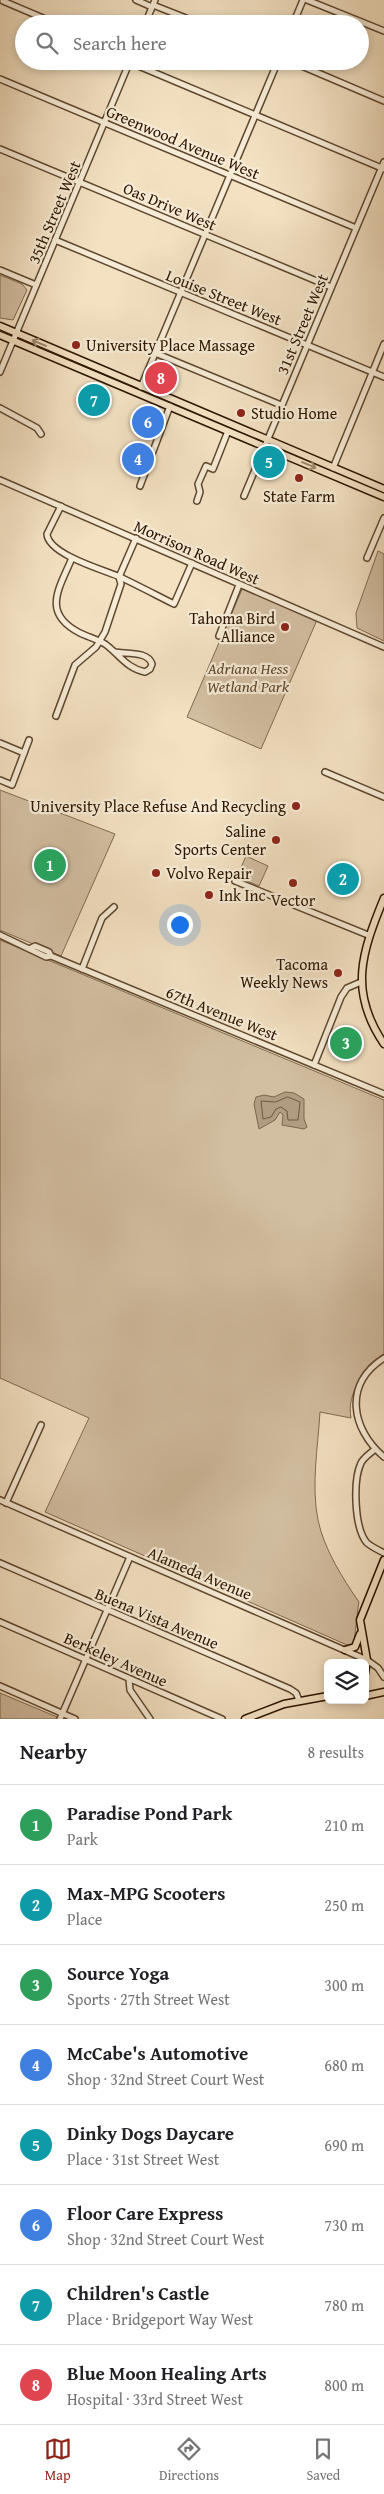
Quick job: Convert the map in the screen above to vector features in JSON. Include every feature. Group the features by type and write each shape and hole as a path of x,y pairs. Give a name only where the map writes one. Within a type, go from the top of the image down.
{"main road":[{"path":"0,326 384,497"},
{"path":"0,335 228,431 333,468 384,489"},
{"path":"384,898 368,936 363,957 361,982 367,1012 384,1044"},
{"path":"345,1650 354,1647 359,1640 361,1613 384,1560"},
{"path":"360,1631 367,1659"},
{"path":"369,1695 384,1692"},
{"path":"245,1719 271,1708 299,1700 324,1697"}],"street":[{"path":"136,0 153,4 179,15"},
{"path":"297,15 304,0"},
{"path":"307,0 343,15"},
{"path":"3,1 36,15"},
{"path":"369,26 384,32"},
{"name":"35th Street West","path":"0,372 127,70"},
{"path":"149,70 383,168"},
{"path":"140,387 274,70"},
{"path":"311,70 384,101"},
{"name":"Greenwood Avenue West","path":"0,79 356,228"},
{"path":"0,156 1,149"},
{"name":"Oas Drive West","path":"1,149 331,287"},
{"name":"31st Street West","path":"244,496 384,162"},
{"name":"Louise Street West","path":"56,240 384,377"},
{"path":"0,270 36,285"},
{"path":"333,468 384,344"},
{"path":"155,353 281,405"},
{"path":"140,486 170,406"},
{"path":"0,408 37,428 41,434"},
{"path":"197,501 200,492 198,484 206,466 213,469 228,431"},
{"name":"Morrison Road West","path":"0,480 136,538 239,586 384,647"},
{"path":"61,506 47,537 72,558 120,577 174,604 192,563"},
{"path":"367,558 384,518"},
{"path":"56,716 75,665 100,641 121,584 120,577 136,538"},
{"path":"72,558 57,593 56,611 67,624 100,641 115,652 128,666 142,671 150,669 152,664 150,659 143,655 115,652"},
{"path":"219,636 239,586"},
{"path":"0,780 12,785 29,740"},
{"path":"0,743 24,753"},
{"path":"325,772 384,797"},
{"path":"235,881 368,936"},
{"path":"82,969 102,918 114,907"},
{"name":"67th Avenue West","path":"0,935 46,956 51,956 384,1094"},
{"path":"314,1065 341,997 347,988 361,982"},
{"path":"384,1358 366,1375 356,1398 360,1427 375,1449 384,1457"},
{"path":"6,1503 41,1425"},
{"path":"375,1449 361,1464 356,1486 356,1508 364,1538 369,1545 384,1553"},
{"name":"Alameda Avenue","path":"0,1500 365,1659"},
{"path":"61,1716 130,1557"},
{"name":"Buena Vista Avenue","path":"0,1563 290,1689 296,1693 299,1700"},
{"name":"Berkeley Avenue","path":"0,1622 222,1719"},
{"name":"Alameda Avenue","path":"369,1661 378,1668 384,1677"},
{"path":"129,1679 130,1690 150,1719"},
{"path":"0,1686 61,1716 75,1719"}],"green space":[{"path":"0,275 22,284 27,290 13,320 0,318"},
{"path":"378,551 384,554 384,641 357,628 356,613"},
{"name":"Adriana Hess Wetland Park","path":"243,587 317,620 261,749 187,717"},
{"path":"0,790 115,834 61,956 0,930"},
{"path":"246,856 268,866 259,886 237,877"},
{"path":"0,940 384,1100 384,1356 358,1382 351,1400 351,1418 320,1412 316,1466 316,1507 321,1531 335,1563 359,1602 353,1644 347,1645 45,1512 89,1418 0,1378"},
{"path":"0,1693 57,1717 57,1719 0,1719"}],"water":[{"path":"285,1092 294,1093 304,1099 304,1119 307,1127 304,1129 282,1125 283,1115 280,1112 275,1120 259,1129 254,1104 256,1097 264,1095 274,1097"}],"place":[{"name":"University Place Massage","path":"76,345"},
{"name":"Blue Moon Healing Arts","path":"161,378"},
{"name":"Children's Castle","path":"94,400"},
{"name":"Studio Home","path":"241,413"},
{"name":"Floor Care Express","path":"148,422"},
{"name":"McCabe's Automotive","path":"138,459"},
{"name":"Dinky Dogs Daycare","path":"269,462"},
{"name":"State Farm","path":"299,478"},
{"name":"Tahoma Bird Alliance","path":"285,627"},
{"name":"University Place Refuse And Recycling","path":"296,806"},
{"name":"Saline Sports Center","path":"276,840"},
{"name":"Paradise Pond Park","path":"50,865"},
{"name":"Volvo Repair","path":"156,873"},
{"name":"Max-MPG Scooters","path":"343,879"},
{"name":"Vector","path":"293,883"},
{"name":"Ink Inc","path":"209,895"},
{"name":"Tacoma Weekly News","path":"338,973"},
{"name":"Source Yoga","path":"346,1043"}]}
